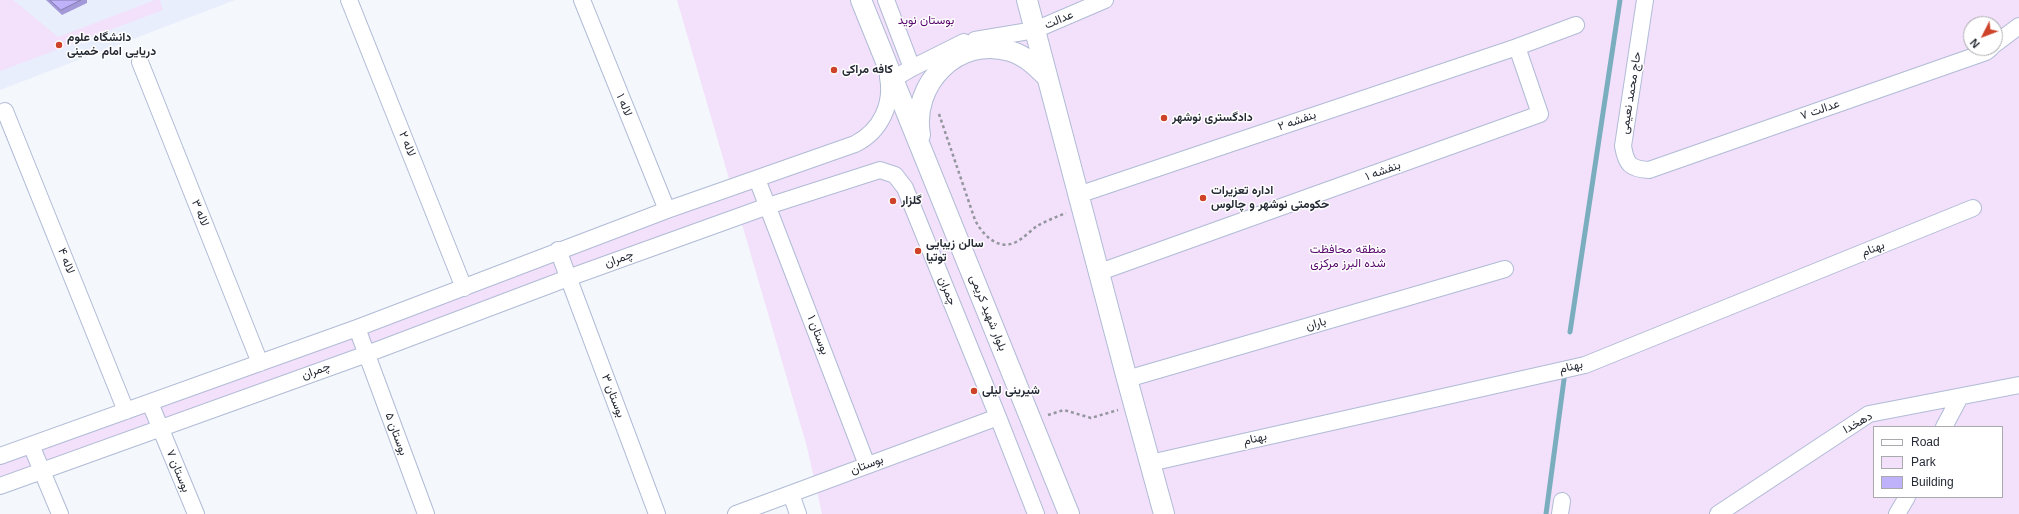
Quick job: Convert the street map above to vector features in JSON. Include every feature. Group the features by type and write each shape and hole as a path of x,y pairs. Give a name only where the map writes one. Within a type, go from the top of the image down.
{"main road":[{"name":"بلوار شهید کریمی","path":"861,0 1069,514"},
{"path":"1027,0 1164,514"},
{"path":"923,153 919,129 920,105 928,83 943,66 963,53 986,48 1010,51 1031,61 1047,77"}],"street":[{"name":"لاله ۲","path":"349,0 464,288"},
{"name":"لاله ۱","path":"582,0 667,210"},
{"path":"886,0 912,68"},
{"name":"عدالت","path":"889,71 912,68 970,41 1035,30 1105,0"},
{"name":"حاج محمد نعیمی","path":"1645,0 1623,146 1625,157 1630,165 1640,170 1649,170"},
{"path":"1516,47 1576,25"},
{"path":"2003,38 2019,26"},
{"name":"بنفشه ۲","path":"1080,202 1516,47"},
{"name":"بنفشه ۱","path":"1100,272 1540,114 1516,47"},
{"name":"۷ عدالت","path":"1649,170 1972,56"},
{"name":"لاله ۳","path":"140,62 260,363"},
{"path":"0,456 357,328 464,288 558,250 667,210 855,144 868,136 881,120 890,98 889,71"},
{"name":"لاله ۴","path":"5,111 126,411"},
{"name":"چمران","path":"0,486 367,354 568,278 768,206 873,171 885,170 895,175 905,188 1036,514"},
{"name":"بوستان ۱","path":"757,179 867,465"},
{"name":"بهنام","path":"1150,463 1584,365 1973,208"},
{"name":"بوستان ۳","path":"558,250 657,514"},
{"name":"باران","path":"1127,379 1505,269"},
{"name":"بوستان ۵","path":"357,328 426,514"},
{"name":"دهخدا","path":"1718,514 1869,414 2019,385"},
{"path":"1945,426 1960,397"},
{"name":"بوستان ۷","path":"150,403 196,514"},
{"name":"بوستان","path":"736,514 998,417"},
{"path":"31,445 60,514"},
{"path":"790,494 798,514"},
{"path":"1897,514 1906,498"}],"path":[{"path":"938,112 975,220 986,238 1002,244 1013,243 1080,202"},
{"path":"1032,422 1064,410 1092,418 1134,405"}],"shaded area":[{"name":"دانشگاه علوم دریایی امام خمینی","path":"0,0 235,0 0,90"}],"green space":[{"path":"0,0 13,0 58,37 155,0 160,0 163,10 0,71"},
{"name":"منطقه محافظت شده البرز مرکزی","path":"677,0 2019,0 2019,514 822,514 807,447 739,214 569,276 559,251 732,189"},
{"path":"557,252 566,276 368,351 359,328"},
{"path":"356,329 365,353 161,427 152,404"},
{"path":"149,405 158,427 43,469 34,446"},
{"path":"30,447 40,470 0,484 0,458"}],"building":[{"path":"50,0 81,0 61,10"}],"waterway":[{"path":"1570,332 1620,0"},
{"path":"1546,514 1565,372"}],"place":[{"name":"دانشگاه علوم دریایی امام خمینی","path":"59,45"},
{"name":"کافه مراکی","path":"834,70"},
{"name":"دادگستری نوشهر","path":"1164,118"},
{"name":"اداره تعزیرات حکومتی نوشهر و چالوس","path":"1203,198"},
{"name":"گلزار","path":"893,201"},
{"name":"سالن زیبایی توتیا","path":"918,251"},
{"name":"شیرینی لیلی","path":"974,391"}],"park label":[{"name":"بوستان نوید","path":"926,21"}]}
